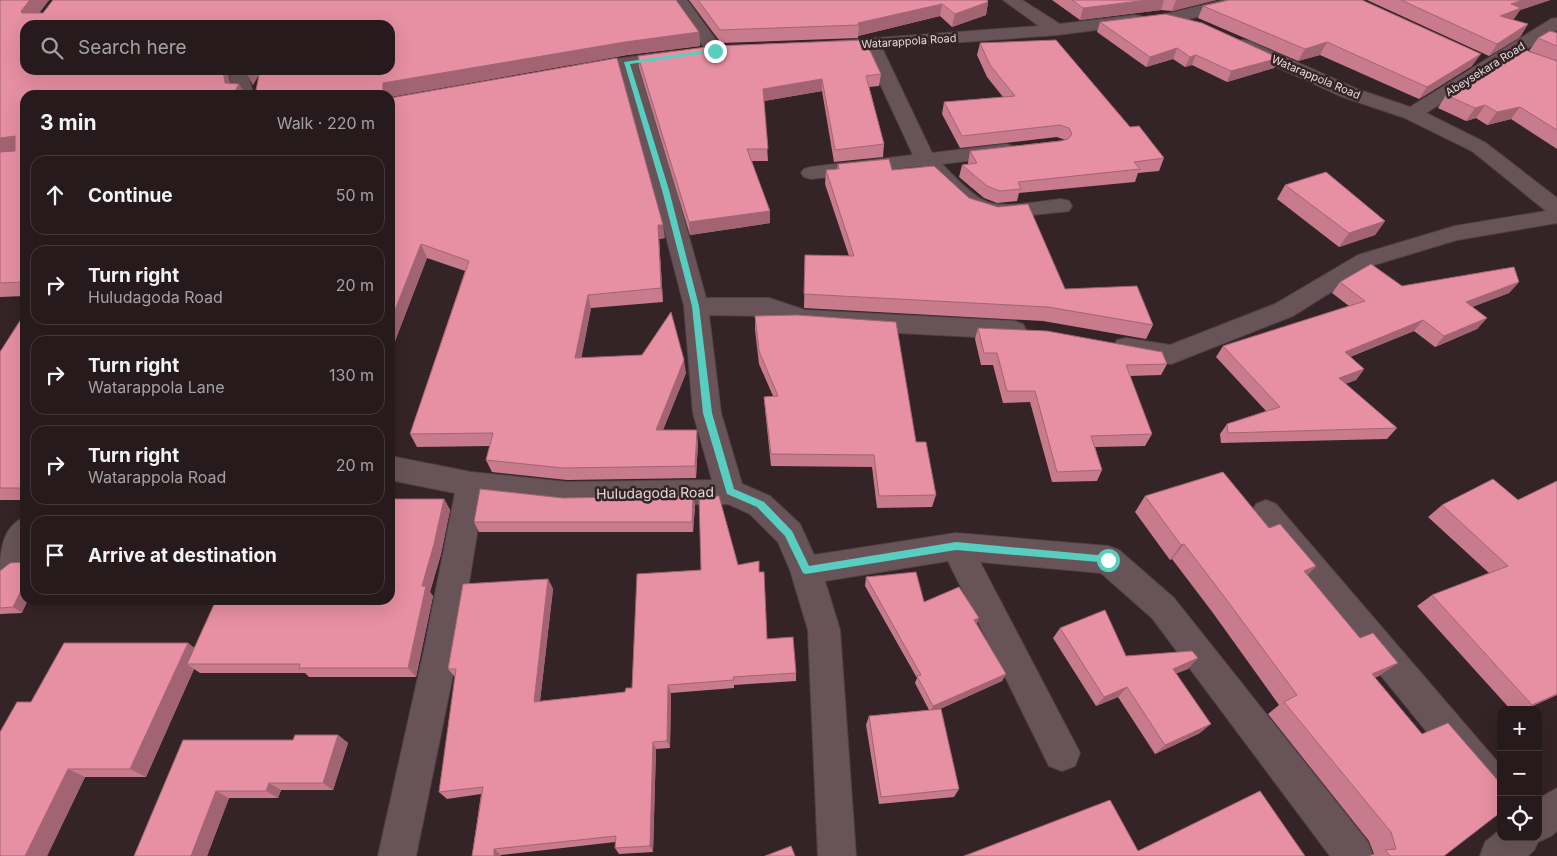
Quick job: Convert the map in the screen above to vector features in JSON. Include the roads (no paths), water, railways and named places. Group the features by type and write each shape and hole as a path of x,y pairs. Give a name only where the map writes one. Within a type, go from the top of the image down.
{"street":[{"path":"679,0 715,51"},
{"path":"1011,0 1057,30"},
{"path":"1174,9 1194,12 1244,0"},
{"name":"Watarappola Road","path":"812,46 871,44 1057,30 1161,17 1174,9 1204,28"},
{"name":"Abeysekara Road","path":"1412,114 1490,65 1520,55 1557,23"},
{"name":"Watarappola Road","path":"1231,40 1350,93 1412,114 1479,147 1557,209"},
{"path":"871,44 924,159 975,205 995,212 1062,206"},
{"path":"560,74 627,62 735,50"},
{"path":"1472,57 1490,65"},
{"path":"627,62 665,190 696,306 708,413 730,492"},
{"path":"238,75 243,90"},
{"path":"811,173 1029,148"},
{"path":"1102,342 1171,355 1284,310 1366,260 1455,233 1557,216"},
{"path":"696,306 769,306 804,320 1033,331"},
{"name":"Huludagoda Road","path":"395,469 471,484 567,494 730,492 760,505 788,533 806,570 824,630 837,856"},
{"path":"396,856 441,650 471,484"},
{"path":"1266,513 1497,789"},
{"path":"0,566 20,537"},
{"path":"806,570 956,546 1108,560 1163,608 1354,856"},
{"path":"956,546 1062,753"},
{"path":"1542,820 1557,807"},
{"path":"1499,856 1516,841"}]}
